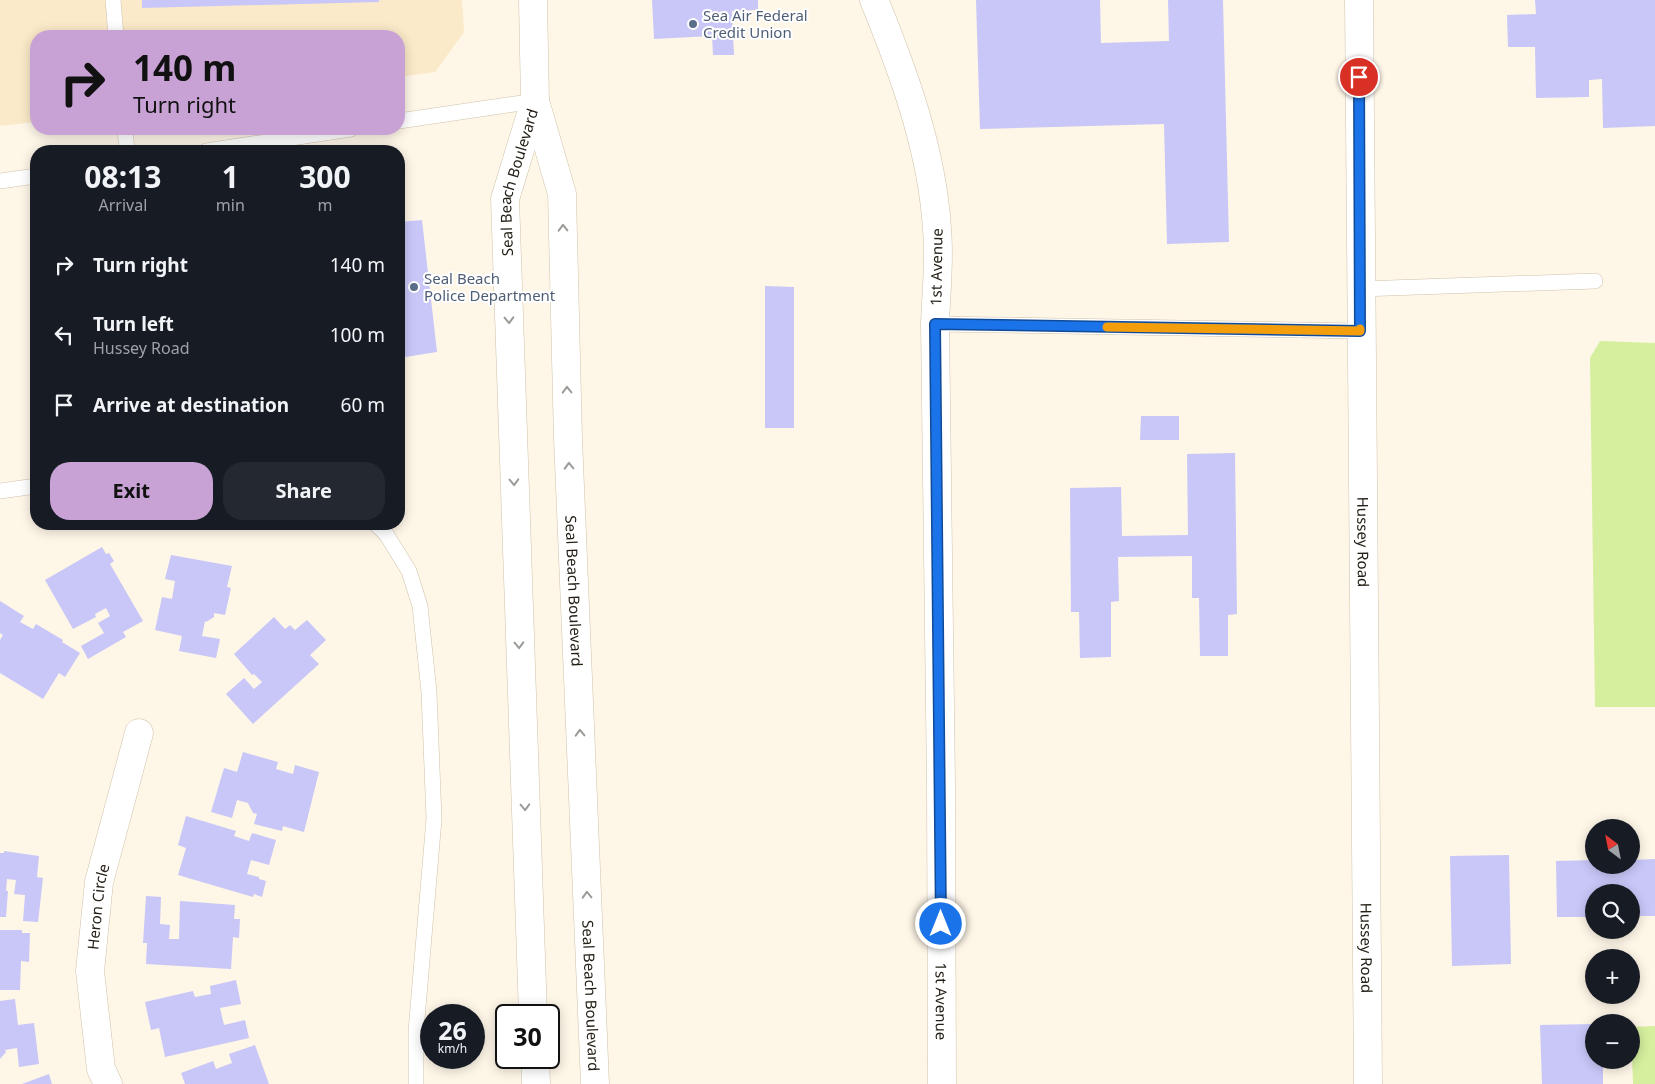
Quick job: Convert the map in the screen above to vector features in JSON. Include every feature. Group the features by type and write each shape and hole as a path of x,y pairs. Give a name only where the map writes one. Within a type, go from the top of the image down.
{"street":[{"name":"Seal Beach Boulevard","path":"533,0 535,101 562,194 568,439 595,1084"},
{"name":"1st Avenue","path":"874,0 897,56 928,156 937,228 938,254 935,324 941,785 942,1084"},
{"name":"Hussey Road","path":"1358,0 1368,1084"},
{"name":"Seal Beach Boulevard","path":"533,1004 505,199 535,101"},
{"name":"Heron Circle","path":"108,1084 101,1069 90,971 99,882 139,732"},
{"path":"535,1069 536,1084"}],"lane":[{"path":"113,0 116,30"},
{"path":"405,120 535,101"},
{"path":"246,145 311,135"},
{"path":"0,180 30,177"},
{"path":"1360,289 1595,280"},
{"path":"935,324 1360,331"},
{"path":"0,491 30,487"},
{"path":"382,530 409,571 420,606 429,692 434,819 416,1031 416,1084"}],"shaded area":[{"path":"0,0 462,0 464,32 435,72 405,76 405,30 30,30 30,123 0,126"}],"green space":[{"path":"1600,341 1655,343 1655,707 1595,707 1590,358"},
{"path":"1655,1026 1655,1084 1633,1084 1632,1069 1640,1069 1640,1027"}],"building":[{"path":"142,0 379,0 379,2 142,8"},
{"name":"Sea Air Federal Credit Union","path":"652,0 758,0 758,10 732,11 734,55 713,55 712,36 654,39"},
{"path":"976,0 1100,0 1101,43 1169,41 1168,0 1223,0 1229,242 1167,244 1164,124 980,129"},
{"path":"1535,0 1655,0 1655,126 1603,128 1602,79 1589,80 1589,97 1536,98 1535,47 1508,47 1507,15 1536,14"},
{"name":"Seal Beach Police Department","path":"422,220 437,352 405,357 405,221"},
{"path":"765,286 794,287 794,428 765,428"},
{"path":"1141,416 1179,416 1179,440 1140,440"},
{"path":"1235,453 1237,614 1228,615 1228,656 1200,656 1199,598 1192,598 1192,556 1118,557 1119,601 1111,602 1111,657 1080,658 1079,612 1071,612 1070,488 1121,487 1122,536 1188,535 1187,454"},
{"path":"102,547 106,554 109,553 114,561 110,564 143,621 123,632 126,637 88,659 81,646 104,633 98,623 110,616 106,608 95,614 96,617 73,629 45,580"},
{"path":"171,555 232,566 227,587 231,588 225,615 214,613 214,617 205,621 202,636 220,639 216,658 179,651 182,636 155,630 162,597 172,599 175,581 165,579"},
{"path":"0,601 24,616 20,622 33,629 36,624 80,653 65,677 59,673 43,699 0,673 0,640 3,635 0,633"},
{"path":"274,617 285,629 290,625 295,630 307,620 326,640 310,655 319,664 253,724 226,694 244,678 254,689 262,682 254,674 252,675 234,654"},
{"path":"243,752 278,762 276,769 293,774 295,765 319,772 304,832 283,826 282,831 254,824 257,814 253,813 248,803 237,800 232,818 211,812 224,768 237,772"},
{"path":"186,816 236,831 234,836 249,841 252,833 276,840 269,865 251,860 247,874 266,881 262,897 254,894 253,897 178,875 186,848 178,845"},
{"path":"4,851 39,856 37,877 43,878 38,922 23,921 25,895 14,894 16,880 7,879 6,917 0,917 0,853 4,853"},
{"path":"1509,855 1511,964 1452,966 1450,856"},
{"path":"1655,859 1655,916 1640,916 1640,884 1585,884 1585,917 1557,917 1556,861 1585,860 1585,874 1640,874 1640,860"},
{"path":"146,896 161,897 160,924 170,925 169,939 179,939 180,901 235,905 234,919 240,919 239,938 233,937 231,969 146,964 147,943 143,943"},
{"path":"0,930 22,930 22,933 30,933 29,962 21,961 20,990 0,990"},
{"path":"236,980 241,1004 220,1008 224,1025 245,1020 249,1038 165,1057 159,1028 151,1030 145,1002 193,991 195,997 211,994 210,986"},
{"path":"15,999 18,1025 34,1023 39,1064 19,1067 17,1048 5,1050 6,1052 0,1059 0,1001"},
{"path":"1585,1024 1585,1069 1603,1069 1603,1084 1542,1084 1540,1025"},
{"path":"255,1045 269,1084 185,1084 181,1073 213,1061 216,1069 232,1063 229,1054"},
{"path":"49,1074 52,1084 22,1084"}],"slow traffic":[{"path":"1107,327 1360,331 1360,329"}],"place":[{"name":"Sea Air Federal Credit Union","path":"693,24"},
{"name":"Seal Beach Police Department","path":"414,287"}],"route":[{"path":"941,924 935,324 1360,331 1359,77"}]}
